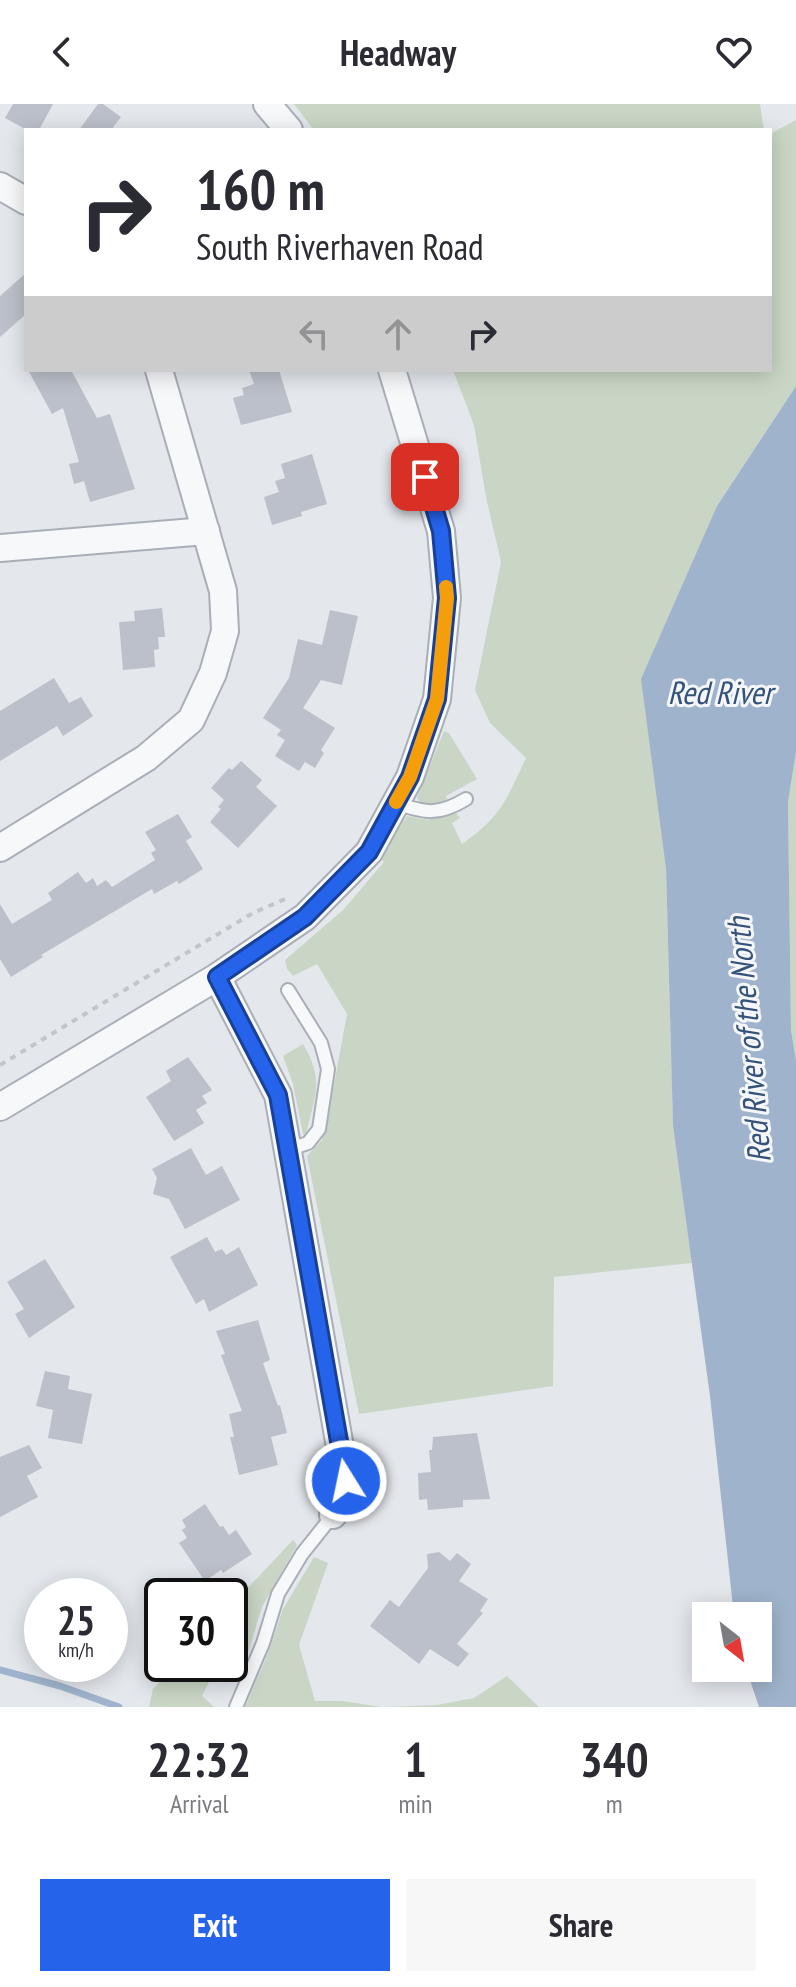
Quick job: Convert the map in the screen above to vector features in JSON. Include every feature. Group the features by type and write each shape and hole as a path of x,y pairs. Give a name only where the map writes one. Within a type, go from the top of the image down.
{"street":[{"path":"267,104 287,128"},
{"path":"0,186 24,200"},
{"path":"0,848 146,758 191,720 213,673 225,631 223,591 160,372"},
{"path":"0,1107 217,977 305,917 369,852 410,777 437,699 447,598 441,531 393,372"},
{"path":"0,548 206,531"},
{"path":"217,977 278,1095 346,1481 333,1515"}],"lane":[{"path":"396,803 429,812 452,807 466,799"},
{"path":"287,1150 308,1143 319,1129 328,1069 321,1043 288,990"},
{"path":"236,1707 263,1643 278,1594 302,1554 333,1515"}],"path":[{"path":"0,1065 253,913 289,898"}],"green space":[{"path":"294,104 760,104 764,128 312,128"},
{"path":"796,120 796,386 717,506 666,868 673,1126 692,1263 554,1277 553,1386 359,1414 307,1156 322,1140 326,1128 347,1014 317,964 293,976 285,960 343,910 384,862 380,858 407,816 428,820 456,813 460,818 452,823 462,844 495,816 526,758 490,723 475,690 501,562 474,425 454,372 772,372 772,133"},
{"path":"444,731 449,733 477,779 446,796 448,800 439,805 423,805 417,798"},
{"path":"796,752 796,1060 791,1030 788,802"},
{"path":"303,1044 316,1078 315,1098 306,1134 303,1134 293,1084 283,1056"},
{"path":"293,1540 297,1545 262,1607 248,1652 248,1588"},
{"path":"314,1557 328,1563 299,1645 315,1701 343,1701 381,1707 245,1707 283,1609"},
{"path":"507,1676 539,1707 386,1707 437,1705 474,1698"},
{"path":"160,1682 209,1682 202,1696 214,1707 149,1707 153,1689"}],"water":[{"name":"Red River","path":"796,386 796,752 788,802 791,1030 796,1060 796,1707 759,1707 751,1682 772,1682 772,1602 732,1602 710,1396 673,1126 666,868 641,679 717,506"}],"building":[{"path":"13,104 53,104 40,128 24,128 5,118"},
{"path":"98,104 103,104 121,117 113,128 80,128"},
{"path":"24,275 24,316 0,337 0,296"},
{"path":"29,372 72,372 97,418 110,414 135,489 90,502 84,481 74,484 69,464 79,462 63,408 52,414"},
{"path":"250,372 280,372 292,412 241,425 233,398 244,395 242,388 254,384"},
{"path":"312,454 327,504 272,525 264,497 279,492 275,481 285,478 281,464"},
{"path":"162,608 165,637 158,637 159,649 154,650 155,667 123,670 119,622 135,621 134,611"},
{"path":"330,610 358,616 342,685 321,680 303,708 335,728 321,750 324,753 315,768 305,762 299,771 275,756 285,740 277,735 281,730 263,718 289,678 298,639 322,645"},
{"path":"54,678 69,703 81,697 93,716 63,736 57,726 0,761 0,711"},
{"path":"241,761 262,780 256,787 277,806 238,848 210,822 224,800 211,788 229,768 232,770"},
{"path":"178,814 192,837 186,841 203,869 179,884 177,881 154,894 152,889 41,955 43,957 11,977 0,959 0,904 12,924 52,900 48,893 78,872 86,883 93,878 97,886 106,880 112,887 155,860 151,853 156,850 145,832"},
{"path":"188,1057 212,1090 202,1096 207,1103 196,1110 204,1123 174,1141 146,1097 171,1081 166,1071"},
{"path":"191,1148 206,1175 222,1166 240,1200 185,1229 169,1199 153,1194 157,1178 152,1169"},
{"path":"207,1237 215,1252 222,1249 226,1255 239,1247 258,1285 209,1312 204,1299 196,1304 170,1257"},
{"path":"45,1259 75,1307 29,1338 15,1314 24,1309 7,1282"},
{"path":"258,1320 270,1360 263,1363 280,1405 287,1433 271,1437 278,1465 239,1475 230,1437 234,1437 229,1414 242,1411 221,1355 225,1354 216,1331"},
{"path":"45,1371 70,1376 68,1389 92,1394 82,1444 48,1438 53,1410 36,1406"},
{"path":"477,1433 490,1499 463,1500 463,1507 428,1510 427,1499 419,1500 418,1473 431,1472 429,1450 432,1450 433,1437"},
{"path":"29,1445 42,1468 27,1476 38,1497 0,1517 0,1457"},
{"path":"205,1504 220,1527 223,1526 229,1535 236,1530 252,1554 223,1573 221,1570 209,1578 203,1578 179,1543 187,1538 182,1530 186,1527 182,1520"},
{"path":"439,1552 450,1561 457,1553 471,1564 459,1581 488,1599 480,1611 483,1613 457,1644 469,1654 458,1667 430,1649 419,1664 370,1626 390,1600 399,1607 428,1568 427,1554"}],"waterway":[{"path":"0,1670 60,1686 119,1707"}],"slow traffic":[{"path":"396,802 410,777 437,699 446,587"}],"route":[{"path":"346,1481 278,1095 217,977 305,917 369,852 410,777 437,699 447,598 441,531 425,477"}],"water label":[{"name":"Red River of the North","path":"748,1040"}]}
